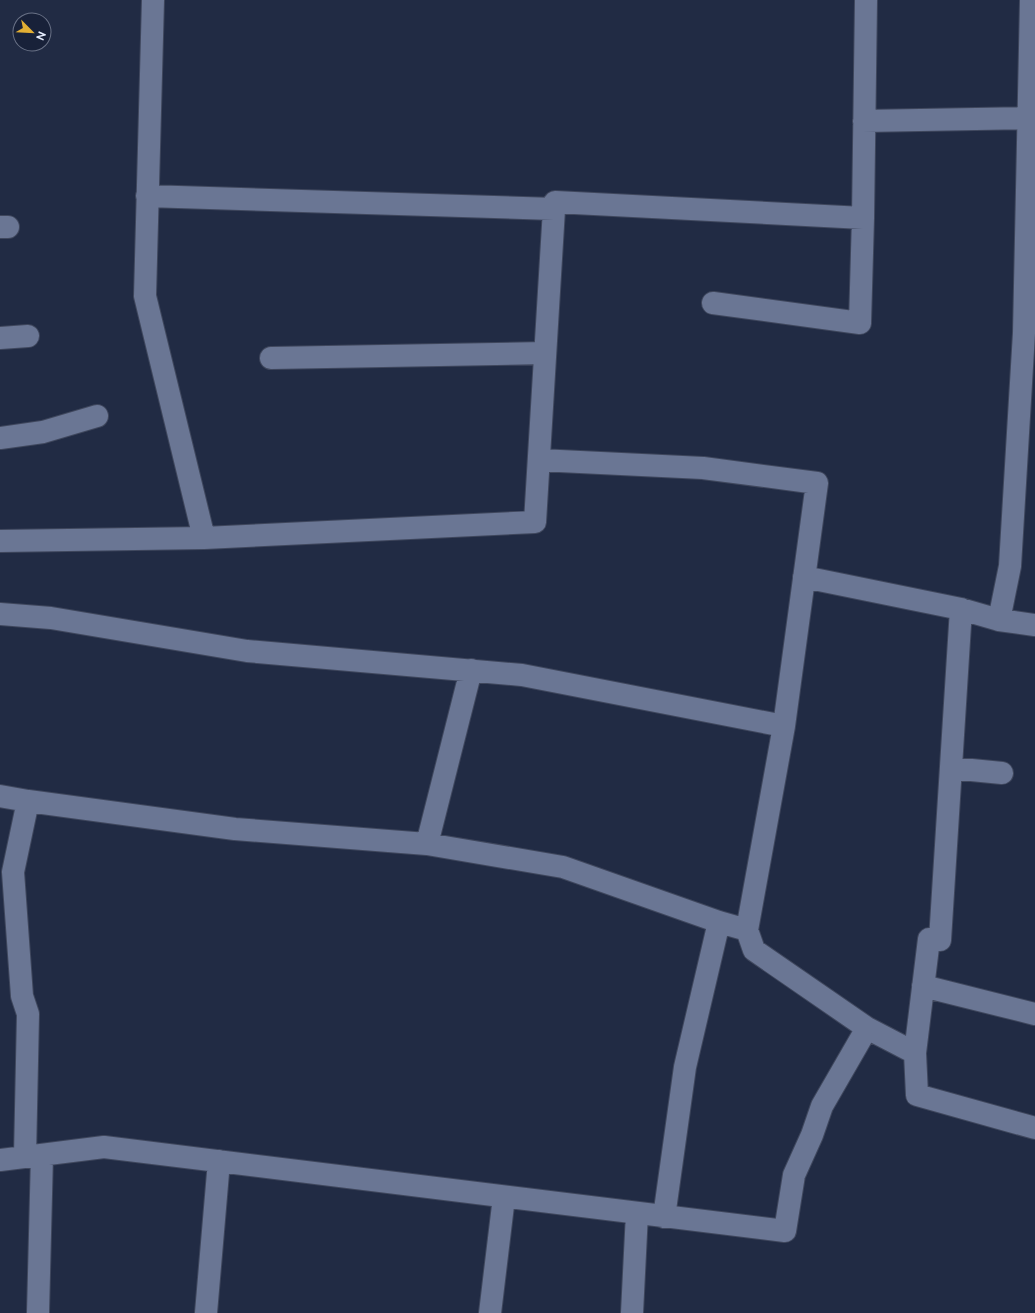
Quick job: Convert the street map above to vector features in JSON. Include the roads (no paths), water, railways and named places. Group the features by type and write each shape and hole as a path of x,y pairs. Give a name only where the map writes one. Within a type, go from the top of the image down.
{"street":[{"path":"153,0 144,296 204,538"},
{"path":"713,303 860,323 866,0"},
{"path":"999,620 1010,566 1024,341 1032,118 1032,0"},
{"path":"864,121 1032,118"},
{"path":"147,196 554,209"},
{"path":"0,541 204,538 535,522 555,202 863,218"},
{"path":"0,338 28,336"},
{"path":"271,358 545,353"},
{"path":"0,438 43,432 97,416"},
{"path":"539,460 703,468 817,483 784,726 747,930 754,950 867,1028 915,1053"},
{"path":"804,577 961,609 999,620 1035,624"},
{"path":"961,609 940,940 929,939 915,1053 917,1095 1035,1128"},
{"path":"0,614 51,618 247,651 522,675 784,726"},
{"path":"426,844 471,670"},
{"path":"951,768 1002,773"},
{"path":"0,796 235,828 426,844 563,867 719,922 747,930"},
{"path":"28,801 13,872 22,996 28,1014 38,1313"},
{"path":"664,1217 685,1067 719,922"},
{"path":"923,986 1035,1014"},
{"path":"0,1160 104,1147 785,1231 794,1175 812,1135 822,1106 867,1028"},
{"path":"206,1313 219,1161"},
{"path":"490,1313 504,1196"},
{"path":"632,1313 637,1213"}]}
